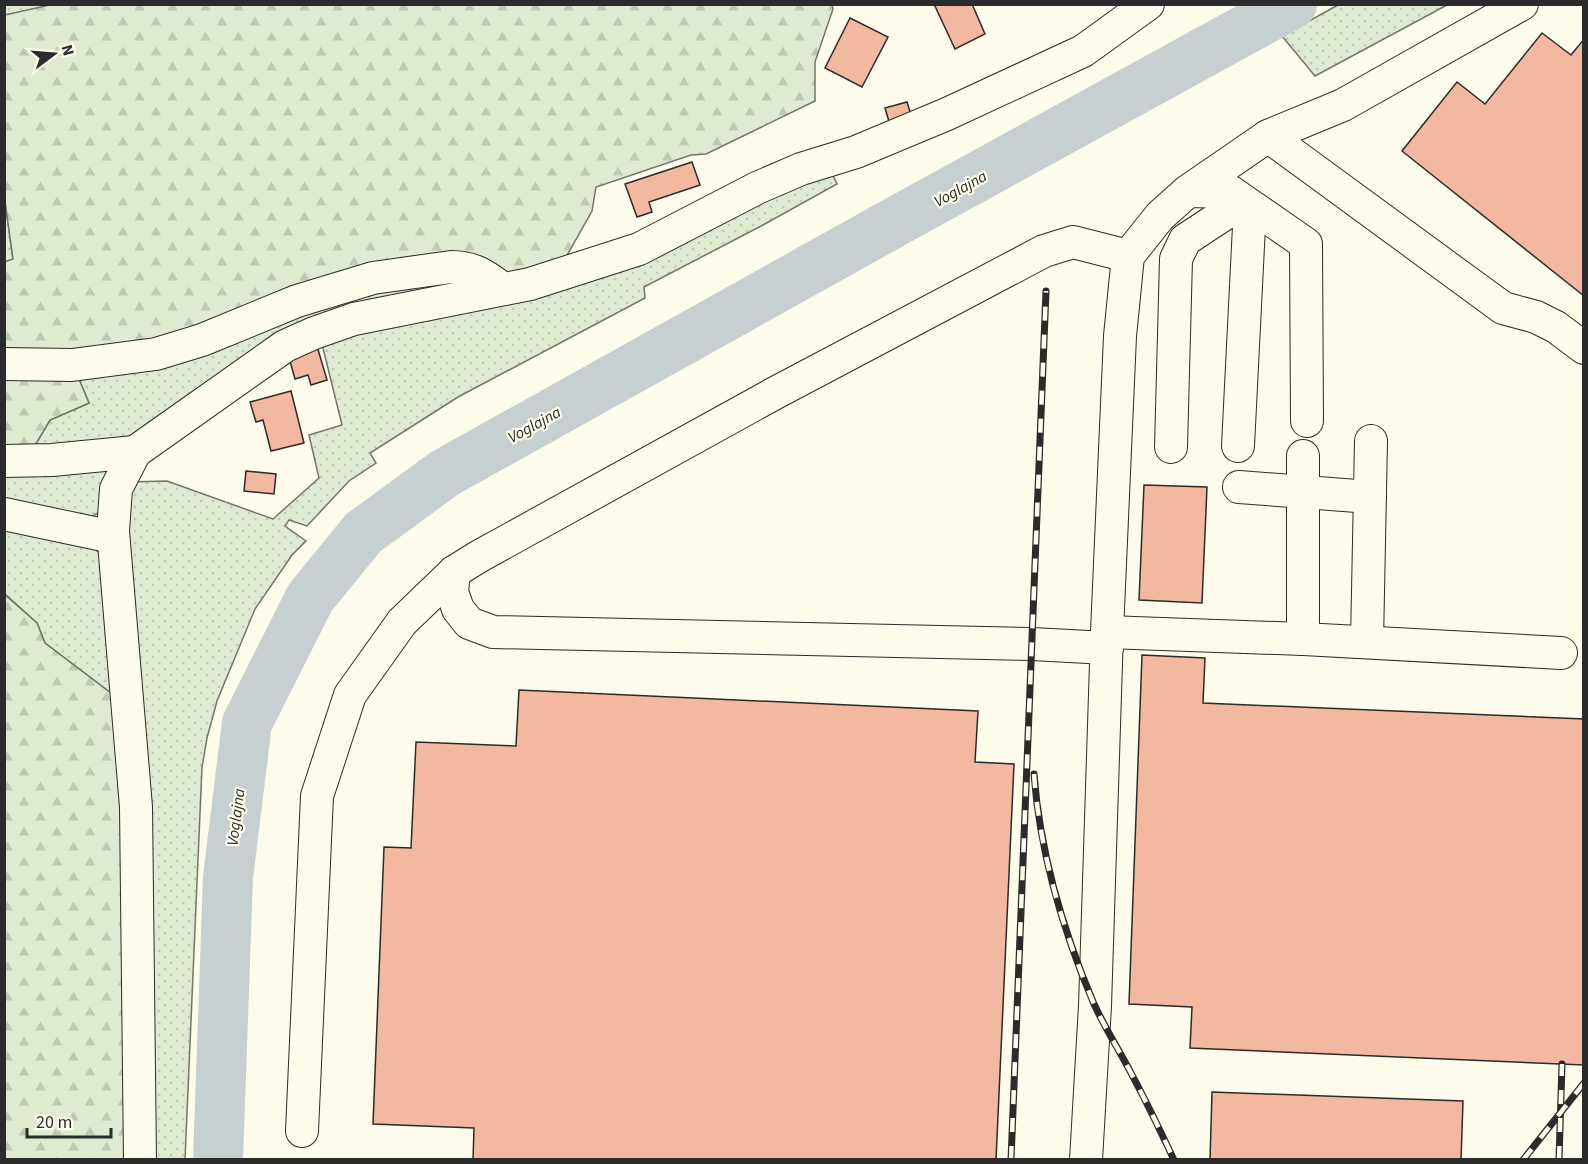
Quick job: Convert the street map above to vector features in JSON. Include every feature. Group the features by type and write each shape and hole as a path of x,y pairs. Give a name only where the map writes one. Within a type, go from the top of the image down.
{"street":[{"path":"140,1160 136,807 113,537 116,489 135,452 285,346 314,333 354,319 530,284 639,249 756,188 801,169 856,152 947,114 1083,51 1148,4"},
{"path":"1086,1160 1095,1006 1120,336 1128,256 1160,216 1188,191 1268,136 1343,105 1522,4"},
{"path":"1268,136 1503,308 1536,316 1556,327 1584,348"},
{"path":"1188,191 1240,199 1306,244 1307,421"},
{"path":"1238,446 1240,199"},
{"path":"1171,447 1176,259 1185,240 1226,213 1240,199"},
{"path":"302,1131 317,796 351,696 402,622 454,572 777,392 1044,251 1073,242 1128,256"},
{"path":"4,364 72,365 156,354 202,340 297,301 384,277 462,267 481,272 503,289"},
{"path":"1367,642 1371,441"},
{"path":"4,461 52,460 135,452"},
{"path":"1303,456 1303,639"},
{"path":"1239,487 1370,497"},
{"path":"4,514 113,537"},
{"path":"454,572 452,592 458,609 469,623 493,632 1032,644 1107,640 1303,639 1561,653"}],"green space":[{"path":"5,4 54,5 5,15"},
{"path":"54,4 832,5 833,9 815,62 815,101 706,154 691,155 596,187 592,211 561,266 523,277 466,261 201,333 5,359 4,262 13,259 4,194 5,15"},
{"path":"1338,5 1447,5 1315,76 1282,36"},
{"path":"828,165 837,184 644,287 645,298 458,397 370,453 376,463 349,481 307,526 289,520 285,526 306,541 292,555 255,609 217,701 202,767 185,1159 150,1159 123,557 130,482 167,481 273,519 319,478 309,435 342,425 320,336 466,300"},
{"path":"4,194 13,260 5,262 4,262"},
{"path":"452,271 460,287 352,311 132,440 28,457 50,420 89,403 76,372"},
{"path":"5,370 76,372 89,403 50,420 28,457 5,456"},
{"path":"111,465 105,509 84,521 5,507 4,468"},
{"path":"4,518 86,542 104,557 120,700 45,643 37,623 5,594"},
{"path":"4,594 37,623 45,643 120,700 130,1159 5,1159"}],"building":[{"path":"934,4 972,4 985,34 955,49"},
{"path":"850,18 888,37 862,87 825,68"},
{"path":"1542,33 1571,55 1584,39 1584,296 1402,151 1457,82 1485,104"},
{"path":"907,102 912,118 890,125 885,108"},
{"path":"692,162 700,185 649,202 652,212 637,217 625,184"},
{"path":"317,346 327,380 311,385 308,375 295,379 288,354"},
{"path":"291,391 304,443 271,451 263,420 256,422 250,402"},
{"path":"246,471 276,474 274,494 244,491"},
{"path":"1144,485 1207,487 1202,603 1139,600"},
{"path":"1142,655 1205,658 1203,703 1584,719 1584,1065 1190,1048 1192,1007 1129,1004"},
{"path":"519,690 978,711 975,762 1014,764 996,1160 473,1160 474,1128 373,1124 384,847 411,848 416,742 516,746"},
{"path":"1212,1092 1463,1101 1461,1160 1210,1160"}],"waterway":[{"name":"Voglajna","path":"218,1160 228,877 247,723 310,598 363,533 445,473 1292,4"}],"railway":[{"path":"1011,1160 1046,291"},
{"path":"1034,774 1047,863 1072,949 1098,1013 1142,1094 1174,1160"},
{"path":"1559,1160 1562,1064"},
{"path":"1523,1160 1584,1083"}]}
